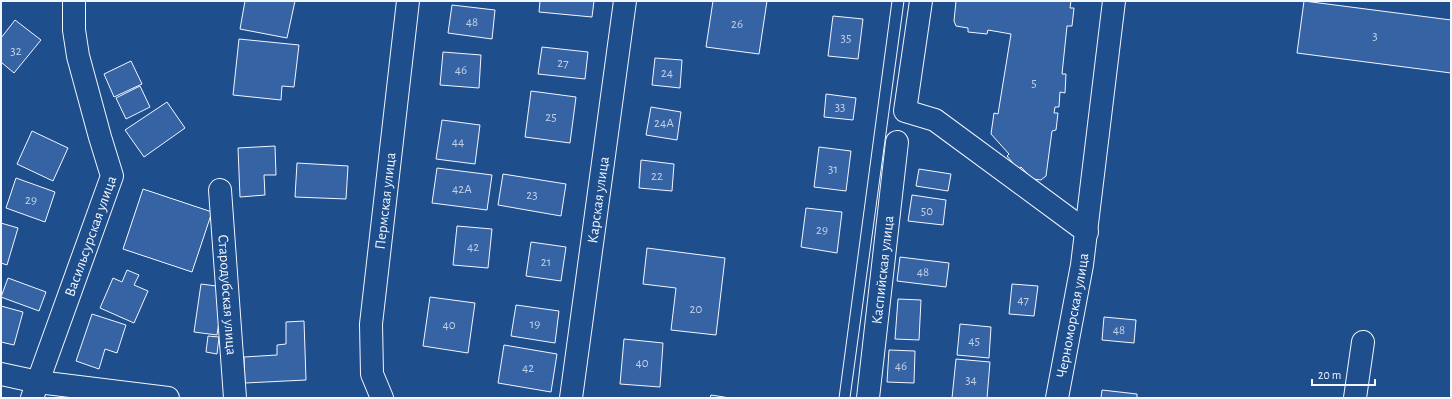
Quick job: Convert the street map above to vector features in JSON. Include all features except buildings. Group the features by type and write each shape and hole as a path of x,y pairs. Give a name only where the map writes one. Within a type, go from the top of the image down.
{"street":[{"name":"Васильсурская улица","path":"35,390 112,176 78,56 74,30 74,1"},
{"name":"Пермская улица","path":"382,398 372,374 371,324 408,1"},
{"name":"Карская улица","path":"571,398 626,1"},
{"path":"921,1 905,111 935,120 1087,232"},
{"name":"Черноморская улица","path":"1057,398 1087,232 1114,1"},
{"name":"Каспийская улица","path":"868,398 897,142"},
{"name":"Стародубская улица","path":"220,190 235,398"},
{"path":"1355,398 1363,342"},
{"path":"1,374 35,390 168,398"}],"tram line":[{"path":"839,398 892,1"},
{"path":"850,398 904,1"}]}
